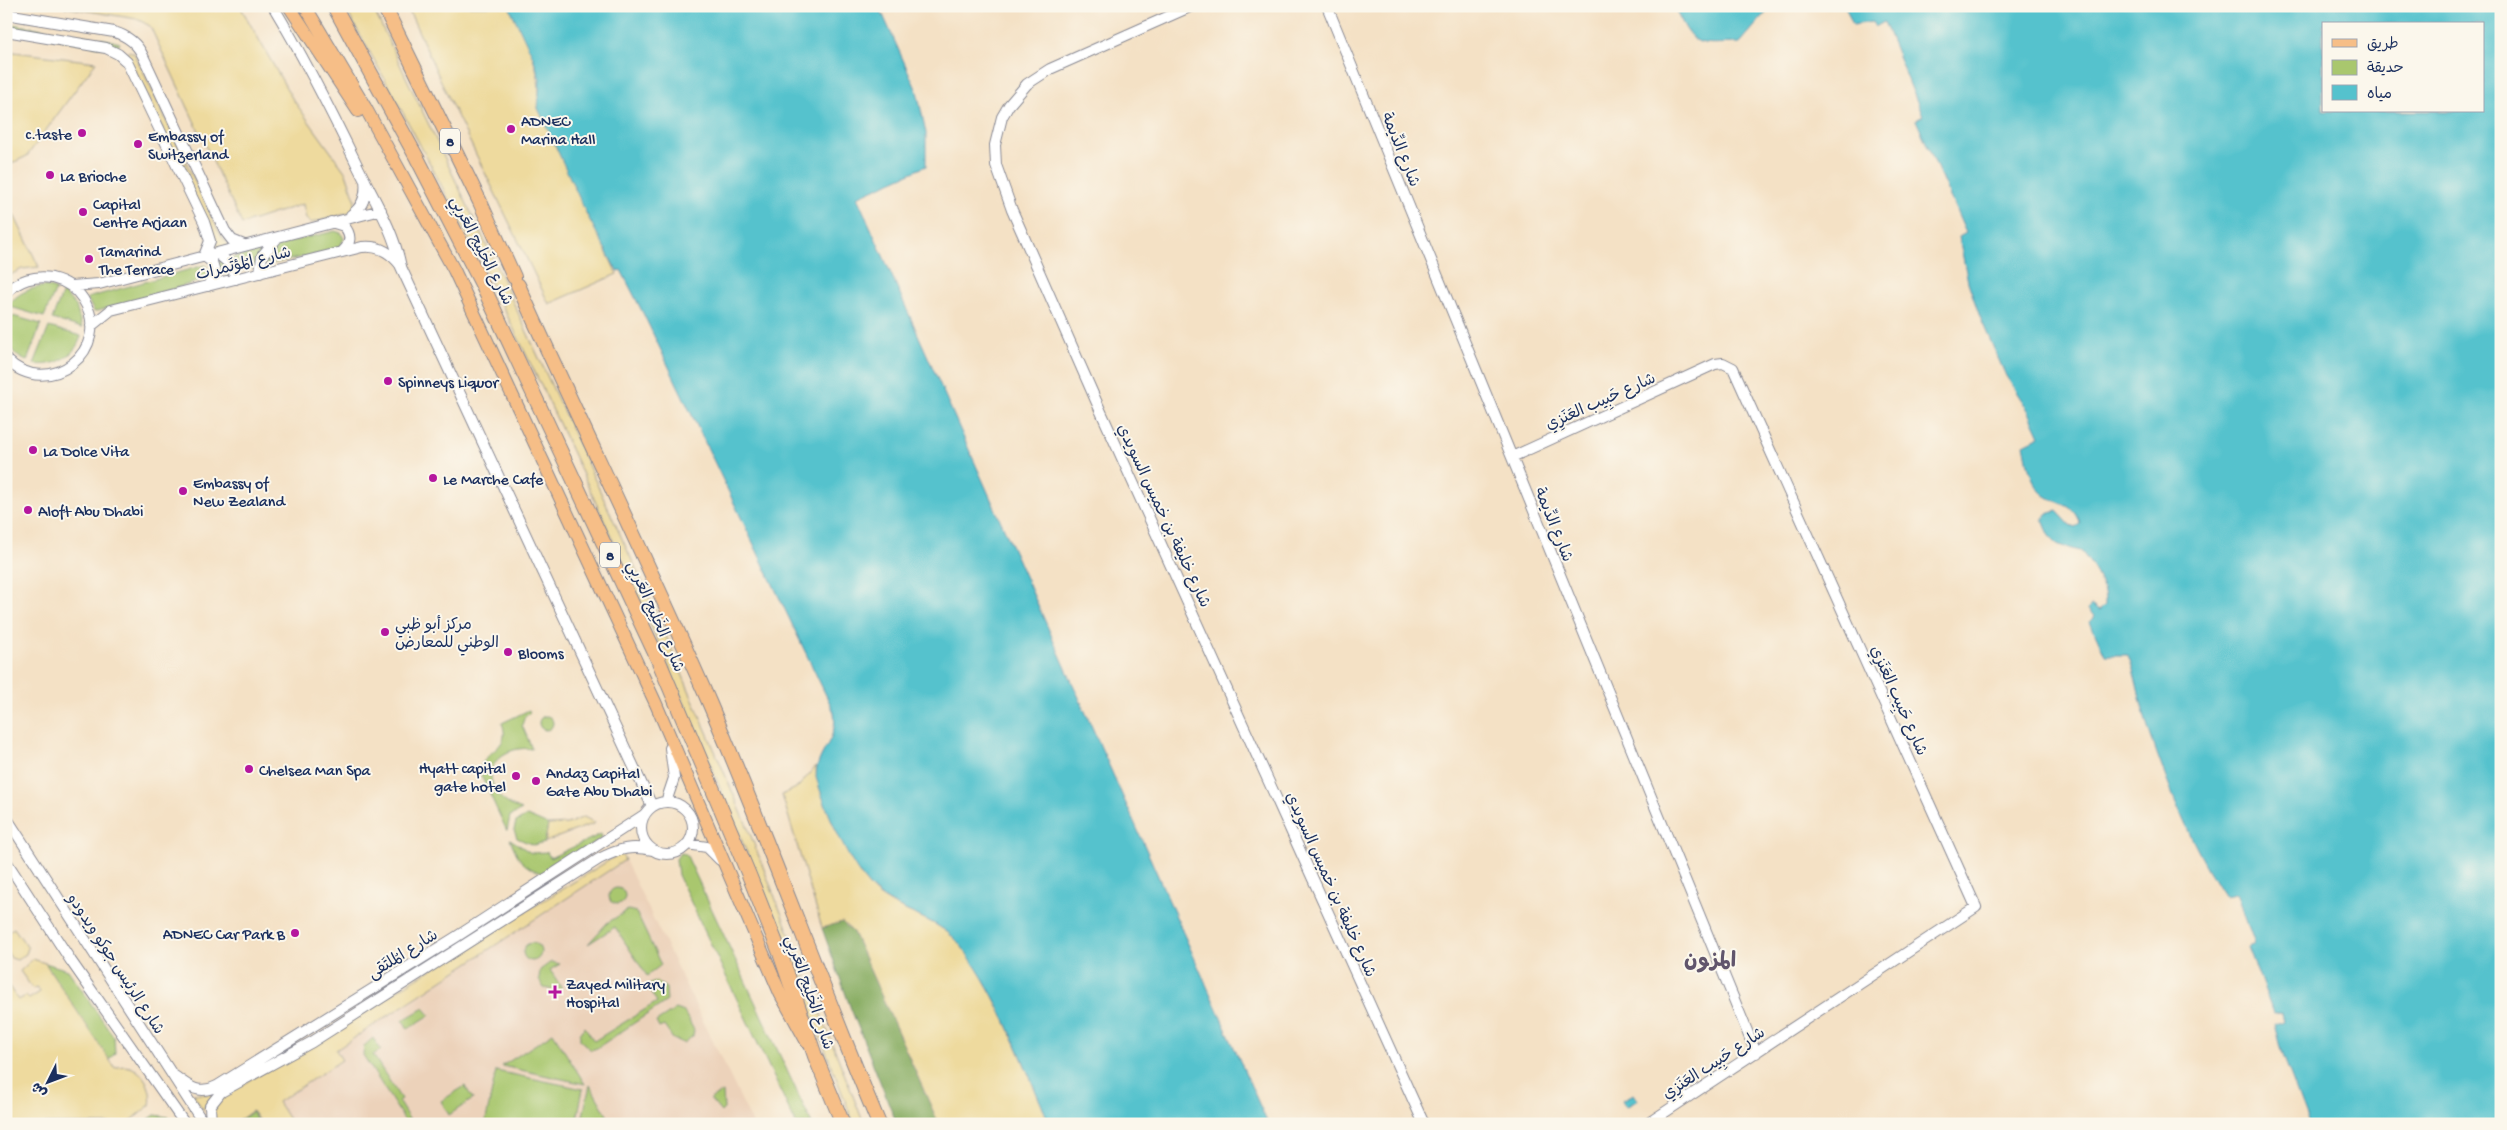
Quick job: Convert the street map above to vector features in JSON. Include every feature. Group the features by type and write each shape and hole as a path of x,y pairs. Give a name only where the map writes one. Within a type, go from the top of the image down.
{"highway":[{"name":"شارع الخَلِيج العَربِي","path":"334,6 417,158 481,282 620,576 723,811 780,953 815,1056 843,1124"},
{"name":"شارع الخَلِيج العَربِي","path":"384,6 480,202 596,458 657,584 770,849 878,1124"}],"main road":[{"path":"289,6 368,127 454,270"},
{"path":"305,6 365,108 454,270 656,704 780,993 815,1056"}],"street":[{"path":"273,6 325,96 364,180 381,210 398,251 401,267 652,806"},
{"name":"شارع خليفة بن خميس السويدي","path":"1192,6 1050,70 1027,84 1009,105 1002,117 995,145 996,165 1012,210 1094,394 1424,1124"},
{"name":"شارع الدِّيمة","path":"1327,6 1756,1052"},
{"path":"6,14 114,32 135,43 143,56 228,236 236,243 244,245"},
{"path":"6,31 106,48 123,58 130,67 192,197 210,241 204,256 214,267 214,277 208,286"},
{"path":"348,217 362,204 366,192 364,180"},
{"path":"192,197 199,199 206,191"},
{"name":"شارع المُؤتَمرات","path":"70,286 90,286 348,217 381,210"},
{"path":"329,222 340,224 347,230 349,244 342,252"},
{"path":"260,273 262,256 279,236"},
{"name":"شارع المُؤتَمرات","path":"91,326 111,310 370,246 378,247 392,256 401,267"},
{"path":"217,253 232,266 236,279"},
{"path":"6,293 18,283 38,277 55,279 70,286 86,304 91,326 88,343 82,355 60,372 45,375 33,374 8,362"},
{"name":"شارع حَبِيب العَنَزِي","path":"1512,457 1715,364 1723,363 1733,368 1976,908 1647,1124"},
{"path":"656,704 675,768 674,778 666,802"},
{"path":"666,802 675,803 688,813 693,829 687,844 676,853 668,854 652,850 643,839 641,832 644,815 652,806 666,802"},
{"name":"شارع المُلتَقى","path":"172,1074 199,1090 209,1090 217,1086 456,937 644,815"},
{"name":"شارع الرئيس جوكو ويدودو","path":"6,818 204,1124"},
{"path":"599,859 624,840 625,835 619,832"},
{"path":"687,844 702,845 712,850 735,886"},
{"name":"شارع المُلتَقى","path":"211,1124 210,1106 221,1092 312,1042 599,859 621,848 635,847 652,850"},
{"path":"6,862 82,978 185,1124"}],"shaded area":[{"name":"Zayed Military Hospital","path":"625,860 753,1124 219,1124"}],"green space":[{"path":"6,23 120,43 116,50 6,29"},
{"path":"335,231 341,233 344,239 338,250 265,265 268,251 276,245"},
{"path":"262,250 255,267 216,277 213,263"},
{"path":"205,265 211,272 207,279 94,312 87,298"},
{"path":"46,286 56,289 44,317 7,306 24,292"},
{"path":"63,292 76,306 82,328 52,319"},
{"path":"6,314 41,324 27,361 14,353 8,342"},
{"path":"49,327 81,336 74,350 63,359 49,364 34,364"},
{"path":"529,710 530,713 525,716 522,725 532,749 514,750 506,753 494,764 492,772 492,780 497,794 506,802 522,810 510,816 507,831 479,771 482,764 501,744 504,732 502,723"},
{"path":"546,716 551,718 553,723 551,728 546,730 541,728 539,723 541,718"},
{"path":"527,816 548,825 545,842 533,845 517,838 514,830 516,822"},
{"path":"601,834 602,838 544,874 530,868 522,861 510,839 531,853 547,852 550,858"},
{"path":"680,853 686,854 812,1124 796,1124 678,875 676,859"},
{"path":"617,888 623,890 625,896 623,902 617,904 611,902 609,896 611,890"},
{"path":"628,910 636,912 661,965 647,976 615,927 588,944 607,923"},
{"path":"842,922 853,932 939,1124 897,1124 851,1009 822,928"},
{"path":"528,943 536,943 541,948 539,959 528,961 523,956 523,948"},
{"path":"551,962 560,964 550,970 562,988 558,991 544,988 539,980 540,970"},
{"path":"45,963 68,970 114,1037 115,1053 109,1060"},
{"path":"656,981 666,988 667,1001 597,1048 591,1050 580,1040 580,1034 585,1027 594,1041 657,1002 647,986"},
{"path":"424,1008 430,1015 408,1029 403,1020"},
{"path":"676,1009 684,1012 694,1030 693,1036 684,1043 673,1039 664,1026 659,1028 656,1022"},
{"path":"553,1033 585,1084 502,1066"},
{"path":"373,1038 381,1050 373,1055 401,1099 398,1101 412,1124 407,1124 363,1055 364,1046"},
{"path":"496,1071 583,1089 576,1124 485,1124"},
{"path":"590,1085 612,1124 581,1124"},
{"path":"465,1086 473,1099 449,1115 441,1101"},
{"path":"723,1092 724,1109 721,1112 710,1099"},
{"path":"252,1112 259,1124 235,1124"},
{"path":"155,1115 169,1117 173,1124 160,1124 157,1119 151,1122 149,1119"}],"sand":[{"path":"240,6 292,98 346,173 355,199 354,208 349,213 311,223 306,219 303,204 242,224 150,26 137,19 64,7"},
{"path":"344,6 372,6 497,267 653,606 747,826 864,1124 854,1124 741,838 620,555 488,277 418,141"},
{"path":"407,6 509,6 536,67 539,93 538,108 617,274 549,304 450,101"},
{"path":"6,51 96,62 27,156 6,166"},
{"path":"129,51 134,53 142,69 221,236 231,247 211,253 214,238 136,72 125,55"},
{"path":"6,206 14,215 39,267 22,269 6,277"},
{"path":"816,766 817,779 829,814 848,853 868,885 888,901 944,930 963,948 977,968 1001,1011 1050,1124 939,1124 853,932 842,922 822,928 782,795 798,787"},
{"path":"584,817 595,823 545,842 548,825 567,824"},
{"path":"621,853 625,860 336,1050 342,1060 278,1102 292,1124 261,1124 252,1111 234,1124 213,1124 216,1101"},
{"path":"14,928 28,948 26,954 17,960 11,958 6,950 6,933"},
{"path":"33,959 45,963 115,1068 123,1066 137,1070 146,1082 151,1097 150,1105 127,1124 6,1124 6,982 18,1000 26,996 29,999 40,992 37,987 33,989 20,971"},
{"path":"193,1094 213,1094 203,1110"}],"water":[{"path":"509,6 879,6 917,91 926,133 926,166 857,197 1268,1124 1050,1124 1000,1010 976,967 962,947 944,929 899,907 877,893 867,884 858,871 832,822 816,777 817,768 833,731 835,722 834,712 644,315 621,270 617,271 587,215 538,108 540,79 533,57"},
{"path":"1674,6 1772,6 1740,43 1713,44 1698,41 1692,37"},
{"path":"1845,6 2501,6 2501,1124 2309,1124 2283,1055 2275,1024 2284,1021 2282,1013 2274,1014 2248,947 2255,944 2236,893 2225,897 2189,833 2145,718 2128,655 2105,655 2090,622 2095,617 2088,610 2091,605 2099,611 2105,605 2101,583 2081,551 2056,543 2049,535 2043,520 2047,514 2057,511 2070,525 2075,527 2080,524 2073,511 2043,493 2032,478 2024,444 2040,436 2028,410 2006,376 1980,317 1968,282 1959,237 1966,233 1916,120 1923,116 1884,22 1875,27 1872,22 1853,25"},
{"path":"1634,1094 1638,1100 1626,1107 1622,1100"}],"place":[{"name":"ADNEC Marina Hall","path":"511,129"},
{"name":"c.taste","path":"82,133"},
{"name":"Embassy of Switzerland","path":"138,144"},
{"name":"La Brioche","path":"50,175"},
{"name":"Capital Centre Arjaan","path":"83,212"},
{"name":"Tamarind The Terrace","path":"89,259"},
{"name":"Spinneys Liquor","path":"388,381"},
{"name":"La Dolce Vita","path":"33,450"},
{"name":"Le Marche Cafe","path":"433,478"},
{"name":"Embassy of New Zealand","path":"183,491"},
{"name":"Aloft Abu Dhabi","path":"28,510"},
{"name":"مركز أبو ظبي الوطني للمعارض","path":"385,632"},
{"name":"Blooms","path":"508,652"},
{"name":"Chelsea Man Spa","path":"249,769"},
{"name":"Hyatt capital gate hotel","path":"516,776"},
{"name":"Andaz Capital Gate Abu Dhabi","path":"536,781"},
{"name":"ADNEC Car Park B","path":"295,933"},
{"name":"Zayed Military Hospital","path":"555,992"}],"district":[{"name":"المزون","path":"1710,959"}]}
